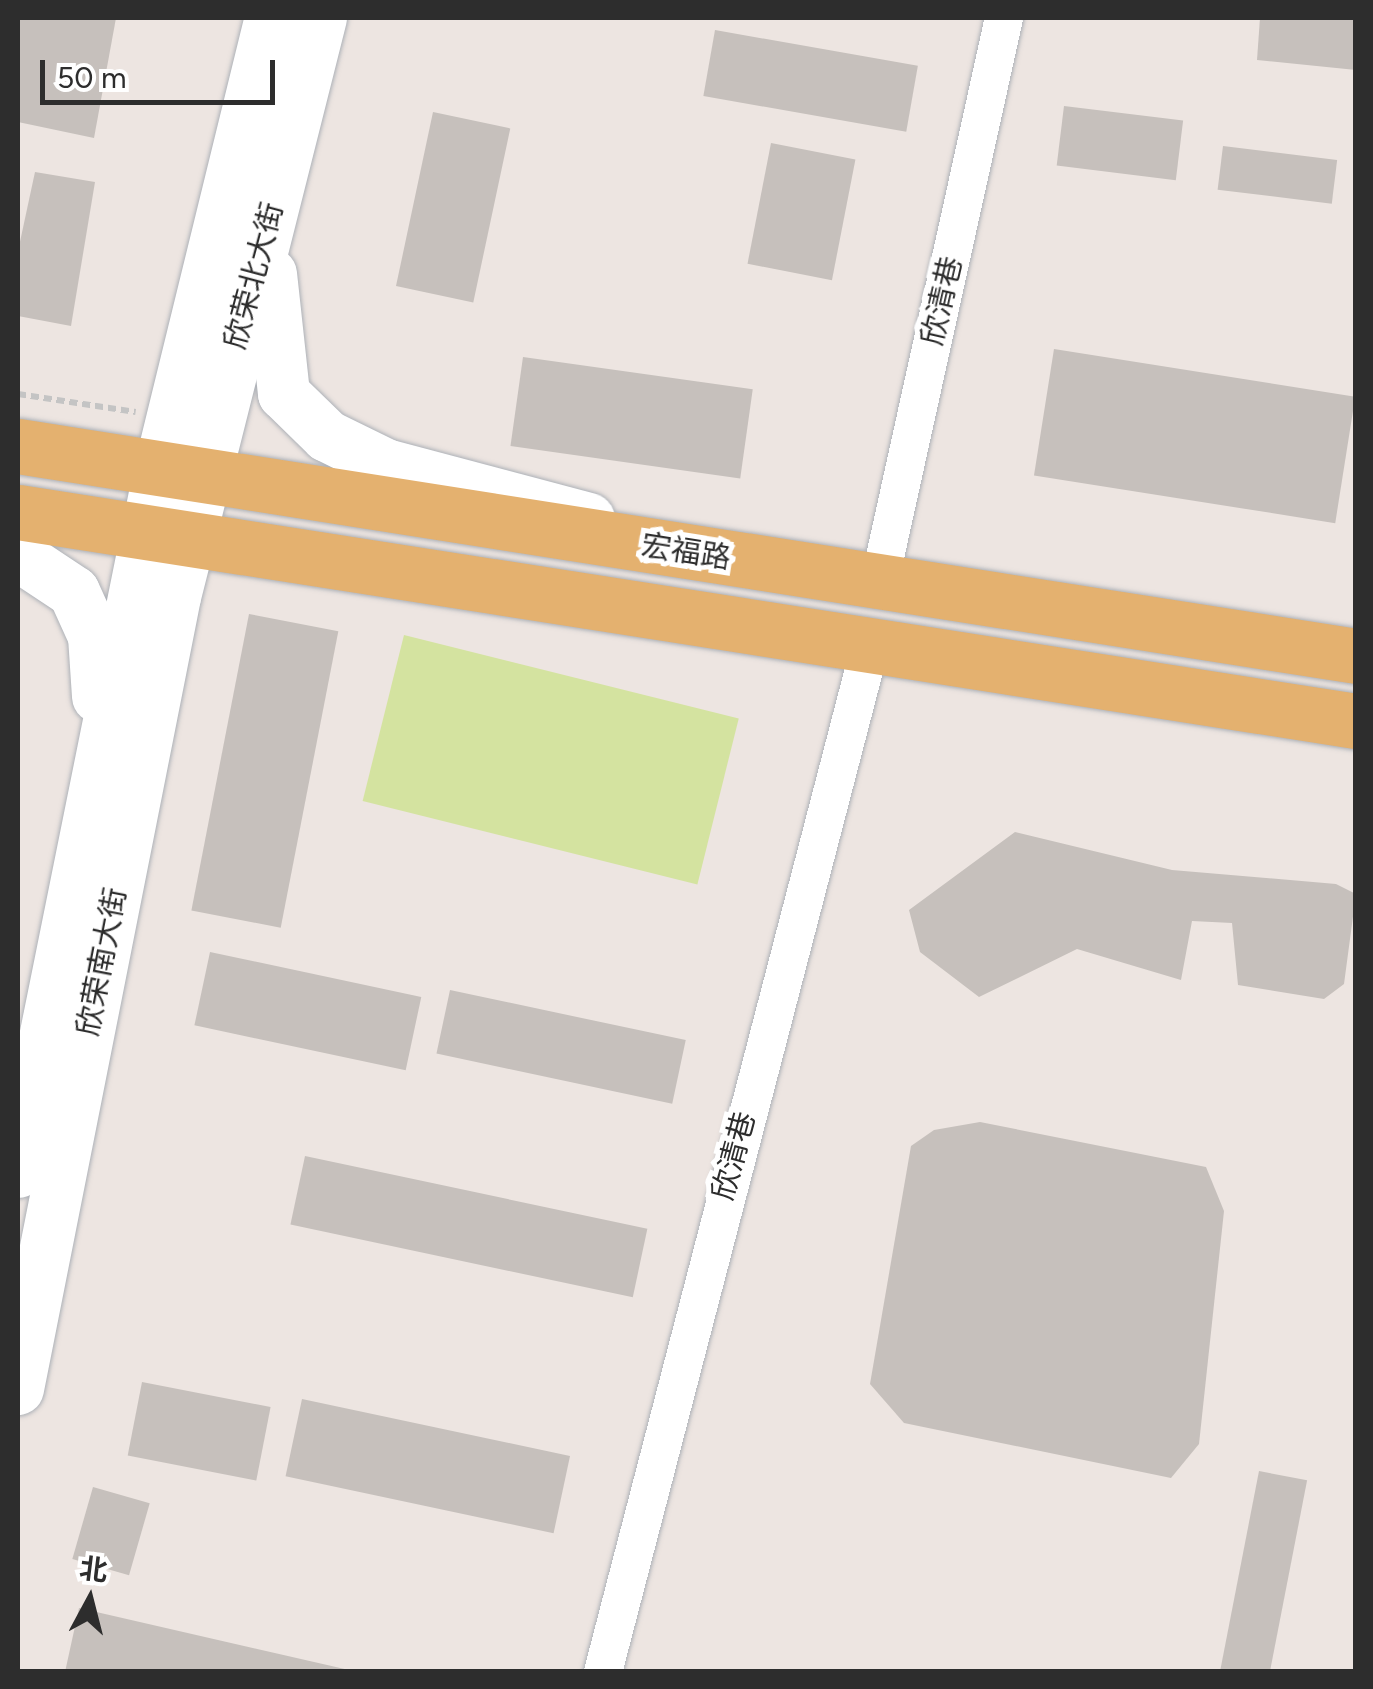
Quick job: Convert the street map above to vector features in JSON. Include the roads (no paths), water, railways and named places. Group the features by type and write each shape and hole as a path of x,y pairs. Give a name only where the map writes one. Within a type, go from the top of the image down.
{"main road":[{"name":"宏福路","path":"18,446 178,454 680,550 1356,656"},
{"name":"宏福路","path":"18,512 1356,721"}],"street":[{"name":"欣荣北大街","path":"168,533 178,454 271,18"},
{"name":"欣荣北大街","path":"178,454 269,219 321,18"},
{"name":"欣清巷","path":"879,584 1004,18"},
{"path":"269,219 274,354 284,394 327,436 386,465 534,500 680,550"},
{"name":"欣荣南大街","path":"18,1172 102,748 168,533"},
{"name":"欣荣南大街","path":"18,1388 168,533"},
{"path":"18,555 74,592 94,636 102,748"},
{"name":"欣清巷","path":"603,1672 872,643"}]}
